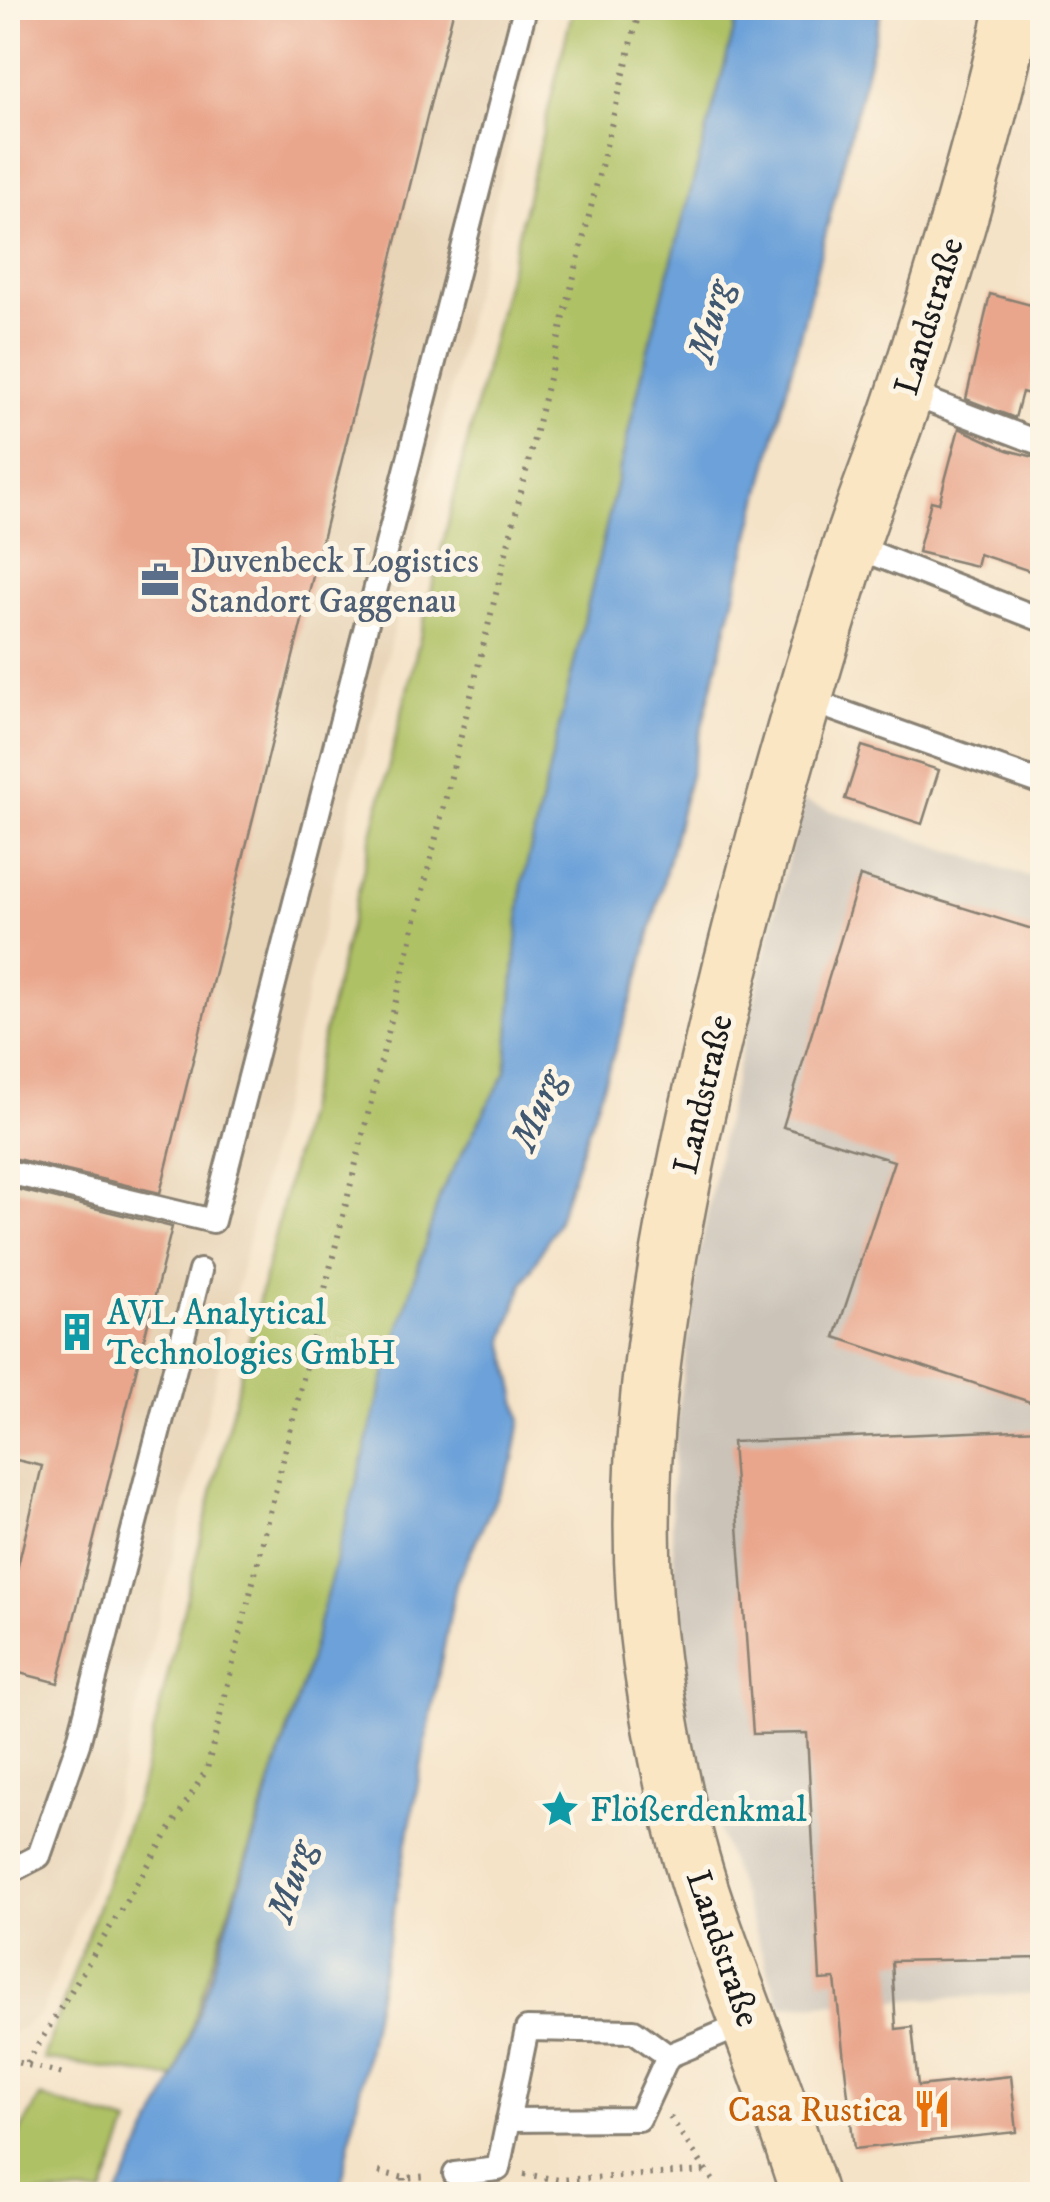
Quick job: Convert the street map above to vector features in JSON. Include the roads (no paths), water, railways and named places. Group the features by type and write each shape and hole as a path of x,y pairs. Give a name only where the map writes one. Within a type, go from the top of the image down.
{"street":[{"name":"Landstraße","path":"810,2194 700,1884 672,1781 650,1658 642,1528 645,1407 668,1250 715,1032 804,699 851,544 906,392 994,95 1014,8"}],"lane":[{"path":"8,1172 213,1221 525,8"},
{"path":"906,392 1042,444"},
{"path":"851,544 1042,620"},
{"path":"804,699 1042,784"},
{"path":"8,1872 38,1856 78,1744 200,1271"},
{"path":"508,2120 639,2119 668,2056 749,2022"},
{"path":"455,2174 498,2169 527,2028 634,2030 668,2056"}],"water":[{"name":"Murg","path":"740,8 882,8 639,978 557,1223 523,1284 504,1340 521,1419 514,1460 456,1583 340,2194 118,2194 175,2078 209,1983 305,1676 386,1372 441,1192 506,1072 522,885 648,349"}],"place":[{"name":"Duvenbeck Logistics Standort Gaggenau","path":"160,580"},
{"name":"AVL Analytical Technologies GmbH","path":"77,1332"},
{"name":"Flößerdenkmal","path":"560,1809"},
{"name":"Casa Rustica","path":"932,2109"}]}
